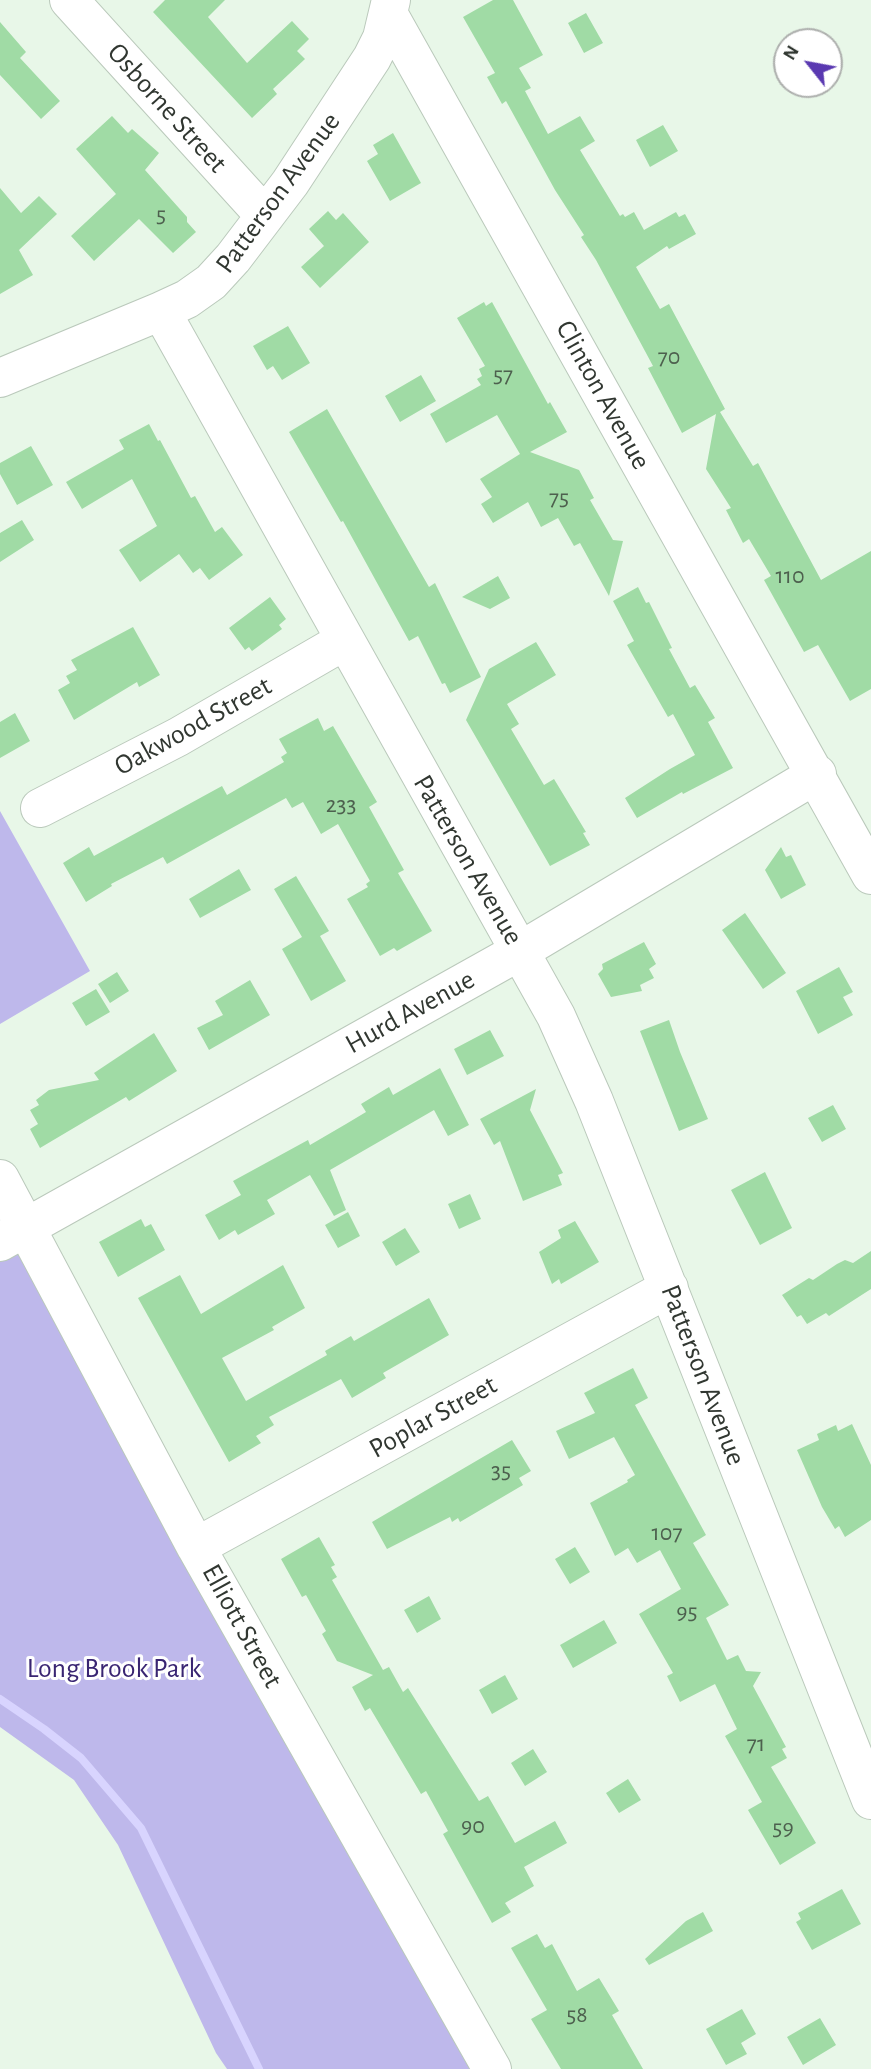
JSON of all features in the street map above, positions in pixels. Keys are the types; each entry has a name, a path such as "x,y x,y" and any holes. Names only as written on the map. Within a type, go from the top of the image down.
{"street":[{"name":"Osborne Street","path":"69,0 265,216"},
{"name":"Patterson Avenue","path":"390,7 382,38 356,84 290,183 233,258 211,282 187,299 161,312 556,1016 594,1101 871,1800"},
{"name":"Clinton Avenue","path":"390,7 871,875"},
{"path":"0,379 161,312"},
{"name":"Oakwood Street","path":"40,808 178,737 344,641"},
{"name":"Hurd Avenue","path":"12,1235 520,951 817,774"},
{"name":"Elliott Street","path":"0,1179 12,1235 197,1547 492,2069"},
{"name":"Poplar Street","path":"197,1547 669,1288"}],"green space":[{"path":"0,811 90,971 0,1024"},
{"name":"Long Brook Park","path":"0,1214 471,2069 227,2069 216,2053 118,1845 74,1780 0,1727"}],"building":[{"path":"165,0 225,0 208,17 247,63 292,21 309,39 297,51 305,59 273,89 277,94 252,118 153,12"},
{"path":"493,0 513,0 543,55 519,68 531,88 525,91 548,134 580,116 595,141 580,150 620,216 623,214 625,217 634,212 644,230 676,212 679,217 685,214 696,234 669,249 667,246 636,267 660,309 669,304 725,409 720,412 753,466 758,463 821,580 871,551 871,689 850,701 818,645 804,652 764,580 771,576 749,539 743,543 726,510 731,508 706,469 716,414 682,433 648,368 653,366 581,237 584,235 555,190 506,101 502,104 487,77 495,73 463,17"},
{"path":"586,13 603,43 584,53 568,23"},
{"path":"0,22 26,52 20,58 60,101 41,119 0,75"},
{"path":"112,116 128,133 132,129 159,153 145,170 187,217 187,222 196,232 173,253 139,219 94,261 71,236 116,194 76,149"},
{"path":"663,125 678,151 650,167 636,140"},
{"path":"393,133 421,183 390,201 367,161 378,154 373,145"},
{"path":"0,188 21,213 39,196 57,214 19,250 33,275 0,294"},
{"path":"328,211 336,220 343,213 369,242 320,288 301,267 324,246 309,229"},
{"path":"484,302 486,306 492,302 548,404 550,402 567,432 530,452 579,470 594,498 590,500 613,540 623,541 609,596 580,543 574,546 558,518 541,527 528,502 493,523 481,504 492,497 480,479 520,454 497,415 446,443 430,414 481,385 477,379 482,376 479,369 485,366 457,318"},
{"path":"288,326 310,363 282,380 273,366 267,370 253,346"},
{"path":"421,375 436,401 400,422 385,396"},
{"path":"327,409 429,587 435,583 481,677 450,693 445,683 442,684 418,636 409,641 343,521 341,522 289,432"},
{"path":"149,424 191,498 195,496 215,532 222,527 243,555 209,580 200,568 193,573 179,554 140,582 119,550 157,526 132,479 82,509 66,482 124,449 119,440"},
{"path":"31,446 53,485 17,505 0,474 0,463"},
{"path":"22,520 34,540 0,562 0,533"},
{"path":"498,576 510,598 490,609 462,597"},
{"path":"638,587 646,603 649,602 672,648 669,649 690,688 695,685 715,718 708,722 733,768 683,794 682,792 637,818 625,798 695,755 673,714 668,717 627,645 634,641 613,601"},
{"path":"270,597 286,619 279,625 282,629 252,651 249,647 245,650 229,628"},
{"path":"133,627 160,675 139,687 137,682 74,720 58,690 70,683 66,676 77,670 71,660"},
{"path":"536,642 556,675 507,704 519,724 511,729 544,785 554,779 586,832 583,833 590,845 550,866 466,720 489,669"},
{"path":"15,713 30,741 0,758 0,722"},
{"path":"318,718 324,731 333,726 377,802 369,807 404,870 398,873 432,931 397,951 394,948 380,956 347,899 368,887 366,884 370,881 338,824 321,834 303,802 292,808 286,798 167,864 163,857 111,884 112,886 86,902 63,863 89,847 94,856 222,786 227,795 284,762 281,757 287,753 279,739"},
{"path":"781,847 786,857 791,855 806,885 781,899 765,870"},
{"path":"239,869 251,890 200,918 189,899"},
{"path":"296,876 329,931 320,936 346,981 311,1001 282,949 302,937 274,889"},
{"path":"745,913 786,973 763,989 722,930"},
{"path":"644,942 656,964 649,969 654,978 640,985 642,991 611,997 598,974 603,969 602,964"},
{"path":"839,967 853,992 843,997 853,1015 818,1034 796,991"},
{"path":"117,972 129,991 110,1003 98,984"},
{"path":"250,980 270,1015 209,1050 197,1028 223,1015 215,1001"},
{"path":"96,989 110,1012 86,1026 72,1003"},
{"path":"669,1020 708,1119 679,1131 640,1031"},
{"path":"490,1030 504,1056 467,1075 454,1049"},
{"path":"154,1033 177,1071 129,1101 126,1097 40,1148 30,1129 38,1124 30,1110 39,1105 36,1100 49,1090 99,1080 94,1073"},
{"path":"440,1068 469,1125 448,1136 434,1110 330,1170 346,1210 334,1216 310,1175 267,1200 275,1214 238,1235 235,1230 219,1240 205,1215 241,1195 233,1181 308,1140 310,1145 366,1112 361,1104 389,1087 393,1095"},
{"path":"536,1089 530,1110 563,1173 558,1175 562,1185 523,1201 500,1141 494,1145 480,1119"},
{"path":"833,1105 846,1129 822,1142 808,1118"},
{"path":"765,1172 792,1228 760,1245 731,1190"},
{"path":"470,1194 481,1219 459,1229 448,1204"},
{"path":"348,1212 360,1236 338,1248 325,1225"},
{"path":"141,1219 145,1227 151,1224 165,1250 118,1277 99,1242"},
{"path":"575,1221 599,1262 561,1284 559,1279 552,1284 539,1252 561,1238 558,1230"},
{"path":"405,1228 420,1252 396,1266 382,1242"},
{"path":"871,1251 871,1289 829,1316 826,1313 807,1324 801,1315 797,1317 782,1295 845,1260 853,1263"},
{"path":"283,1265 305,1308 272,1327 274,1330 222,1358 246,1401 327,1355 325,1351 351,1336 354,1341 429,1298 449,1335 383,1373 386,1378 352,1398 341,1379 269,1417 274,1425 256,1436 261,1443 229,1462 138,1298 180,1275 201,1314"},
{"path":"633,1368 648,1398 635,1405 706,1535 693,1543 729,1605 706,1618 727,1660 738,1655 746,1671 761,1672 753,1686 786,1747 782,1749 787,1758 771,1767 816,1843 780,1865 748,1810 762,1802 725,1736 737,1729 715,1684 680,1702 667,1676 673,1673 639,1614 681,1589 660,1550 637,1563 628,1548 615,1556 590,1503 628,1482 627,1480 635,1475 614,1437 569,1459 556,1431 595,1413 584,1393"},
{"path":"852,1424 871,1465 871,1520 845,1537 839,1526 835,1529 822,1507 797,1450 819,1440 817,1434 836,1425 838,1431"},
{"path":"512,1440 531,1471 519,1478 523,1485 460,1522 458,1518 452,1522 450,1517 387,1549 372,1522"},
{"path":"319,1537 335,1565 331,1567 337,1577 332,1580 383,1670 389,1667 403,1692 408,1688 479,1801 488,1796 515,1843 555,1821 567,1843 524,1867 534,1886 505,1903 511,1912 492,1923 443,1834 448,1831 426,1791 421,1794 370,1708 365,1711 352,1687 373,1675 337,1661 322,1634 326,1631 306,1595 302,1597 281,1559"},
{"path":"575,1547 590,1572 570,1584 555,1559"},
{"path":"429,1596 441,1619 417,1633 404,1610"},
{"path":"604,1620 617,1643 573,1668 560,1645"},
{"path":"505,1675 518,1699 492,1714 479,1690"},
{"path":"533,1749 547,1772 525,1786 511,1763"},
{"path":"628,1779 641,1800 619,1813 606,1793"},
{"path":"842,1889 861,1924 812,1950 796,1922 801,1919 798,1913"},
{"path":"703,1912 713,1931 649,1965 645,1959 686,1921"},
{"path":"537,1934 545,1948 552,1944 577,1991 599,1978 619,2011 612,2015 643,2069 561,2069 531,2019 547,2010 511,1948"},
{"path":"742,2009 756,2034 741,2043 747,2054 726,2065 706,2029"},
{"path":"820,2018 836,2045 803,2065 787,2037"}],"waterway":[{"path":"0,1699 81,1758 141,1828 259,2069"}]}
